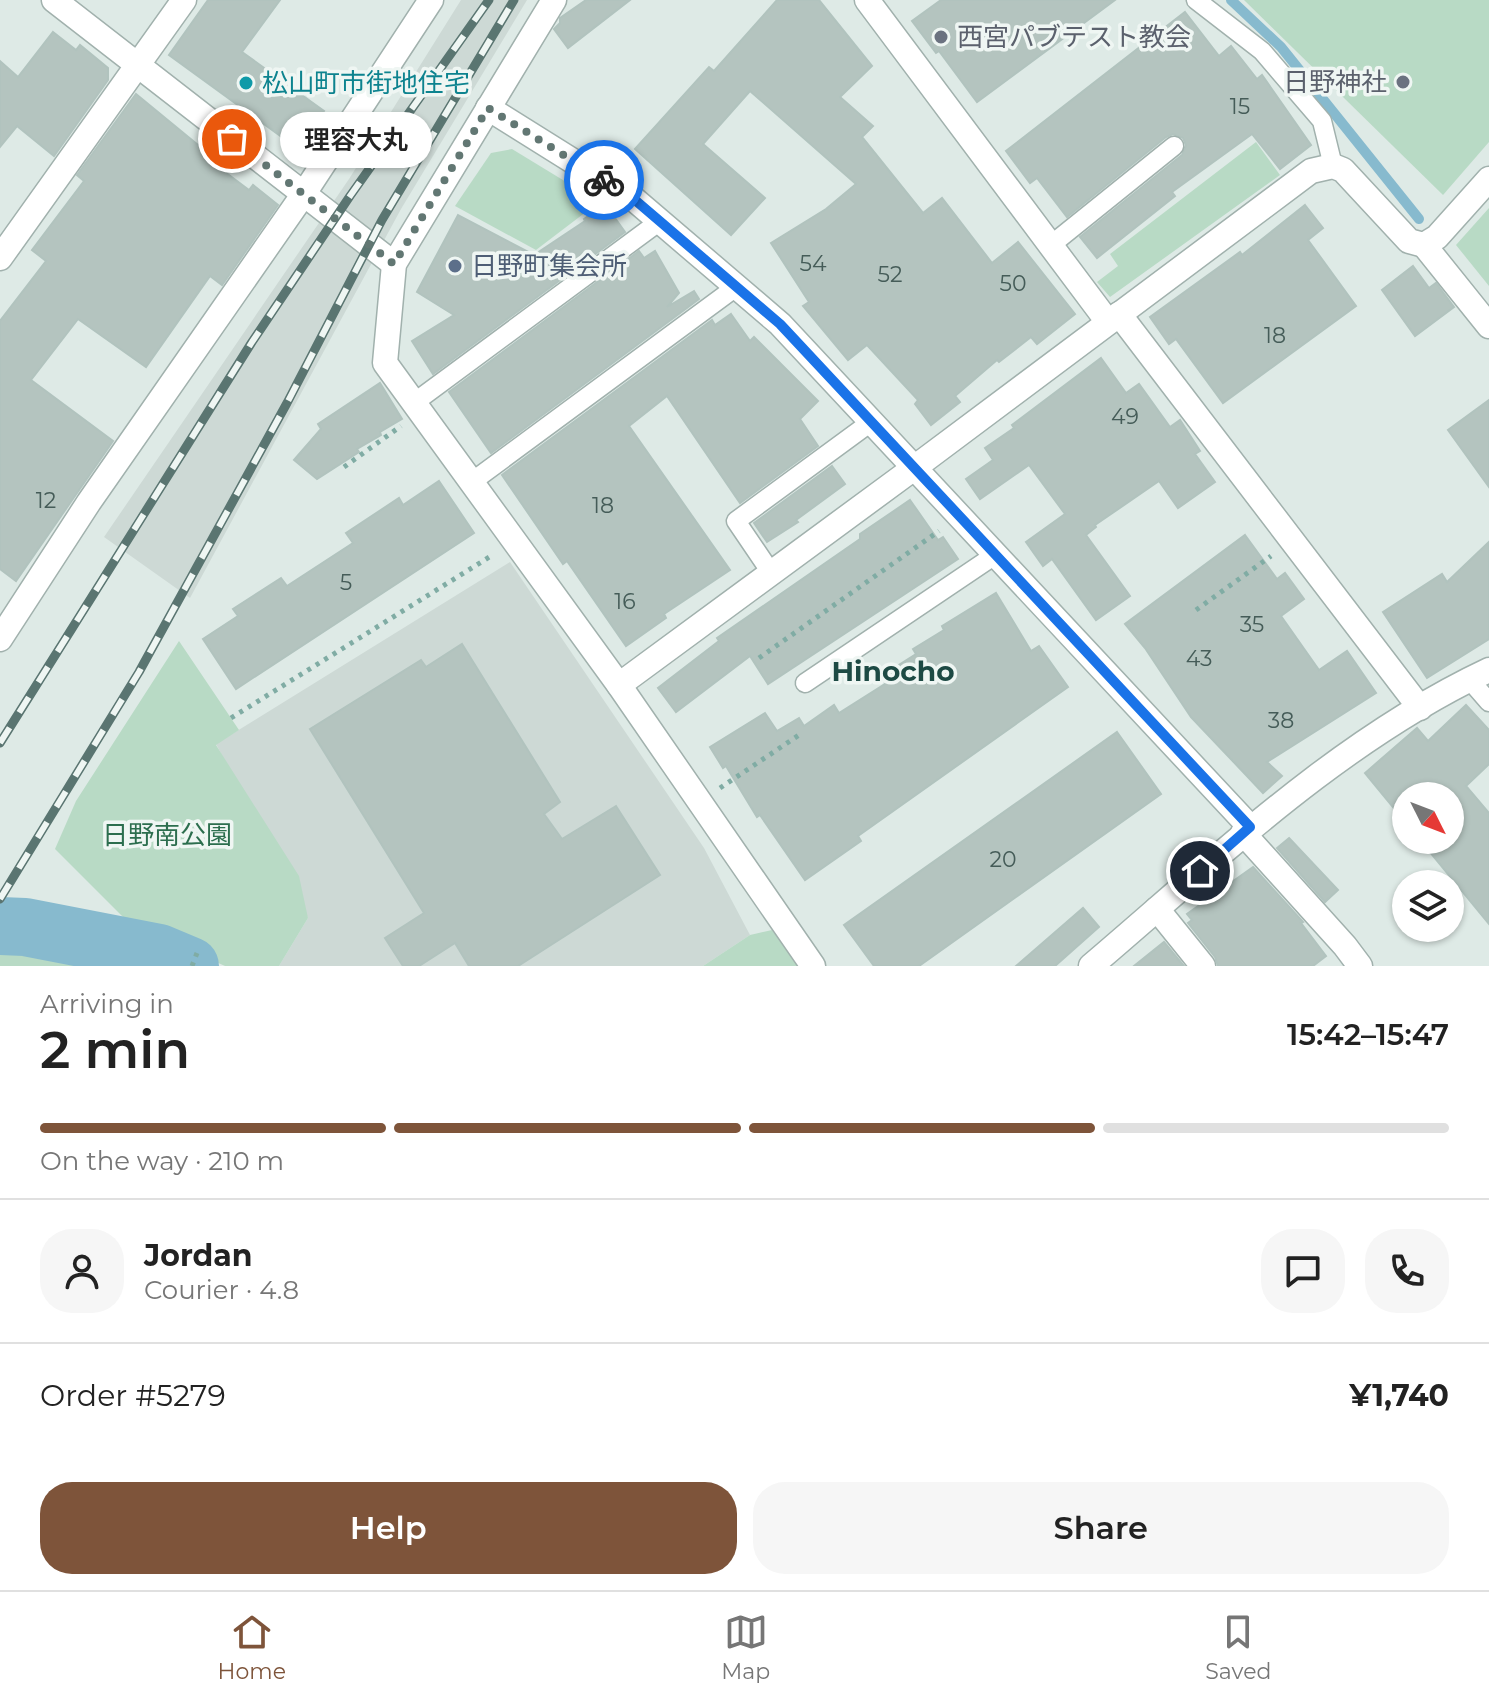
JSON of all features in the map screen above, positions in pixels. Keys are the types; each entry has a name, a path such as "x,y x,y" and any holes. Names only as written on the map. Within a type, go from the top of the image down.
{"street":[{"path":"54,0 394,264"},
{"path":"0,258 184,0"},
{"path":"0,639 89,502 303,195 431,0"},
{"path":"554,0 394,264 385,363 619,685 813,966"},
{"path":"867,0 1051,245 1114,318 1420,708"},
{"path":"488,108 635,200 780,324 1247,830 1360,966"},
{"path":"619,685 1311,171 1333,166 1351,176 1409,241 1424,245 1489,326"},
{"path":"1424,245 1437,237 1489,179"},
{"path":"1091,966 1247,830 1358,745 1479,675"},
{"path":"1157,909 1203,966"}],"lane":[{"path":"1196,0 1262,51 1322,121 1333,166"},
{"path":"1051,245 1174,146"},
{"path":"418,407 660,221"},
{"path":"473,481 736,287"},
{"path":"772,574 736,521 871,422"},
{"path":"805,683 995,555"},
{"path":"1479,675 1489,702"}],"path":[{"path":"344,467 418,407"},
{"path":"759,658 959,517"},
{"path":"231,718 516,541"},
{"path":"1196,610 1291,541"},
{"path":"699,802 802,733"},
{"path":"192,966 197,953"}],"shaded area":[{"path":"461,0 527,0 401,209 190,598 104,537 349,179"},
{"path":"510,562 704,848 750,935 703,966 279,966 308,918 216,744"}],"green space":[{"name":"日野神社","path":"1244,0 1489,0 1489,142 1443,195"},
{"path":"1256,142 1280,175 1110,297 1097,282 1118,266 1110,254"},
{"path":"512,149 599,202 536,250 455,206 491,153"},
{"path":"1489,208 1489,286 1456,245"},
{"name":"日野南公園","path":"179,641 239,730 216,745 299,876 308,918 279,966 225,966 129,923 55,849 76,801"},
{"path":"772,930 798,966 703,966 750,935"},
{"path":"0,935 120,966 0,966"}],"building":[{"name":"松山町市街地住宅","path":"208,0 280,0 242,52 324,111 297,148 169,55"},
{"path":"586,0 630,0 568,48 554,29 560,18"},
{"path":"777,0 819,0 872,66 840,97 873,126 862,137 923,213 942,198 992,263 1018,242 1075,314 1037,344 1031,337 999,362 997,360 955,396 960,402 931,425 915,404 918,400 867,345 848,360 803,306 809,302 771,243 826,209 856,184 750,91 703,144 765,198 731,235 635,149 709,67 714,71"},
{"path":"941,0 1115,0 977,102 912,21"},
{"path":"1185,12 1219,56 1231,46 1257,79 1262,75 1311,145 1280,169 1252,134 1172,192 1175,196 1097,258 1080,237 1182,155 1186,145 1183,138 1173,134 1166,137 1067,217 1037,178 1030,183 1006,151"},
{"path":"53,32 76,50 80,45 108,68 108,80 54,156 17,126 0,147 0,61 18,77"},
{"path":"136,94 204,150 201,154 249,190 253,185 278,205 222,285 210,276 146,367 78,319 31,380 113,441 16,581 0,569 0,321 46,261 32,250 84,181 77,175"},
{"path":"605,204 625,232 433,374 412,341 454,315 417,292 458,215 534,255"},
{"path":"1305,205 1323,228 1308,240 1356,306 1223,403 1176,339 1169,344 1150,317 1240,252 1242,255"},
{"path":"639,251 644,258 655,251 679,293 667,307 694,291 699,299 491,453 449,392"},
{"path":"1413,266 1429,288 1436,283 1454,307 1415,336 1382,290"},
{"path":"731,314 750,341 754,337 818,401 800,419 818,446 740,503 667,396 629,426 730,570 664,614 666,618 626,646 567,561 563,564 502,475 712,320 715,325"},
{"path":"1101,358 1126,393 1139,384 1170,427 1180,420 1200,451 1195,454 1215,482 1178,508 1159,481 1095,525 1086,535 1130,596 1096,620 1052,559 1043,566 1026,542 1065,514 1029,465 980,499 966,479 993,460 985,448"},
{"path":"380,383 402,419 317,479 294,460 321,429 318,424"},
{"path":"1489,400 1489,487 1448,430"},
{"path":"832,466 845,484 796,520 798,522 767,542 754,523"},
{"path":"439,481 474,533 236,689 203,639 238,616 233,609 281,578 287,586 353,543 346,533 399,498 403,505"},
{"path":"910,500 938,540 943,537 958,559 768,684 750,656 676,712 658,688 719,641 717,638 860,539 860,534"},
{"path":"1245,535 1277,579 1285,573 1304,599 1281,616 1319,670 1347,651 1376,693 1267,762 1282,776 1263,793 1191,717 1145,648 1125,624"},
{"path":"1489,542 1489,639 1427,678 1383,612 1442,574 1447,582"},
{"path":"996,593 1031,651 1039,646 1068,687 858,836 861,841 805,880 760,815 757,817 726,766 723,768 710,747 765,713 777,731 799,718 804,726 834,705 839,713 888,682 883,675 916,654 913,649 944,630 942,626"},
{"path":"462,644 560,802 544,814 562,839 616,806 660,875 518,966 469,966 455,943 419,966 403,966 385,938 424,913 310,729 421,660 426,667"},
{"path":"1466,705 1489,730 1489,764 1466,786 1489,813 1489,924 1464,894 1464,870 1445,870 1432,854 1464,854 1464,782 1392,782 1392,806 1365,773 1417,728 1428,741"},
{"path":"1117,732 1161,794 919,966 874,966 844,925"},
{"path":"1289,838 1338,890 1325,902 1277,848"},
{"path":"1253,867 1303,922 1326,956 1313,966 1218,966 1215,957 1188,923 1192,920 1187,914"},
{"path":"1083,908 1099,927 1055,966 1016,966"},
{"path":"1164,942 1184,966 1134,966"}],"waterway":[{"path":"1231,0 1281,47 1419,219"},
{"path":"0,926 25,927 159,953 190,966"}],"railway":[{"path":"0,743 252,342 350,196 489,0"},
{"path":"0,899 139,672 287,403 382,220 514,0"}],"way so far":[{"path":"232,139 394,264 488,108 604,180"}],"place":[{"name":"西宮パブテスト教会","path":"941,37"},
{"name":"日野神社","path":"1403,82"},
{"name":"松山町市街地住宅","path":"246,83"},
{"name":"理容大丸","path":"232,139"},
{"name":"日野町集会所","path":"455,266"}],"district":[{"name":"Hinocho","path":"893,671"}],"route":[{"path":"604,180 635,200 780,324 1250,827 1200,871"}]}
